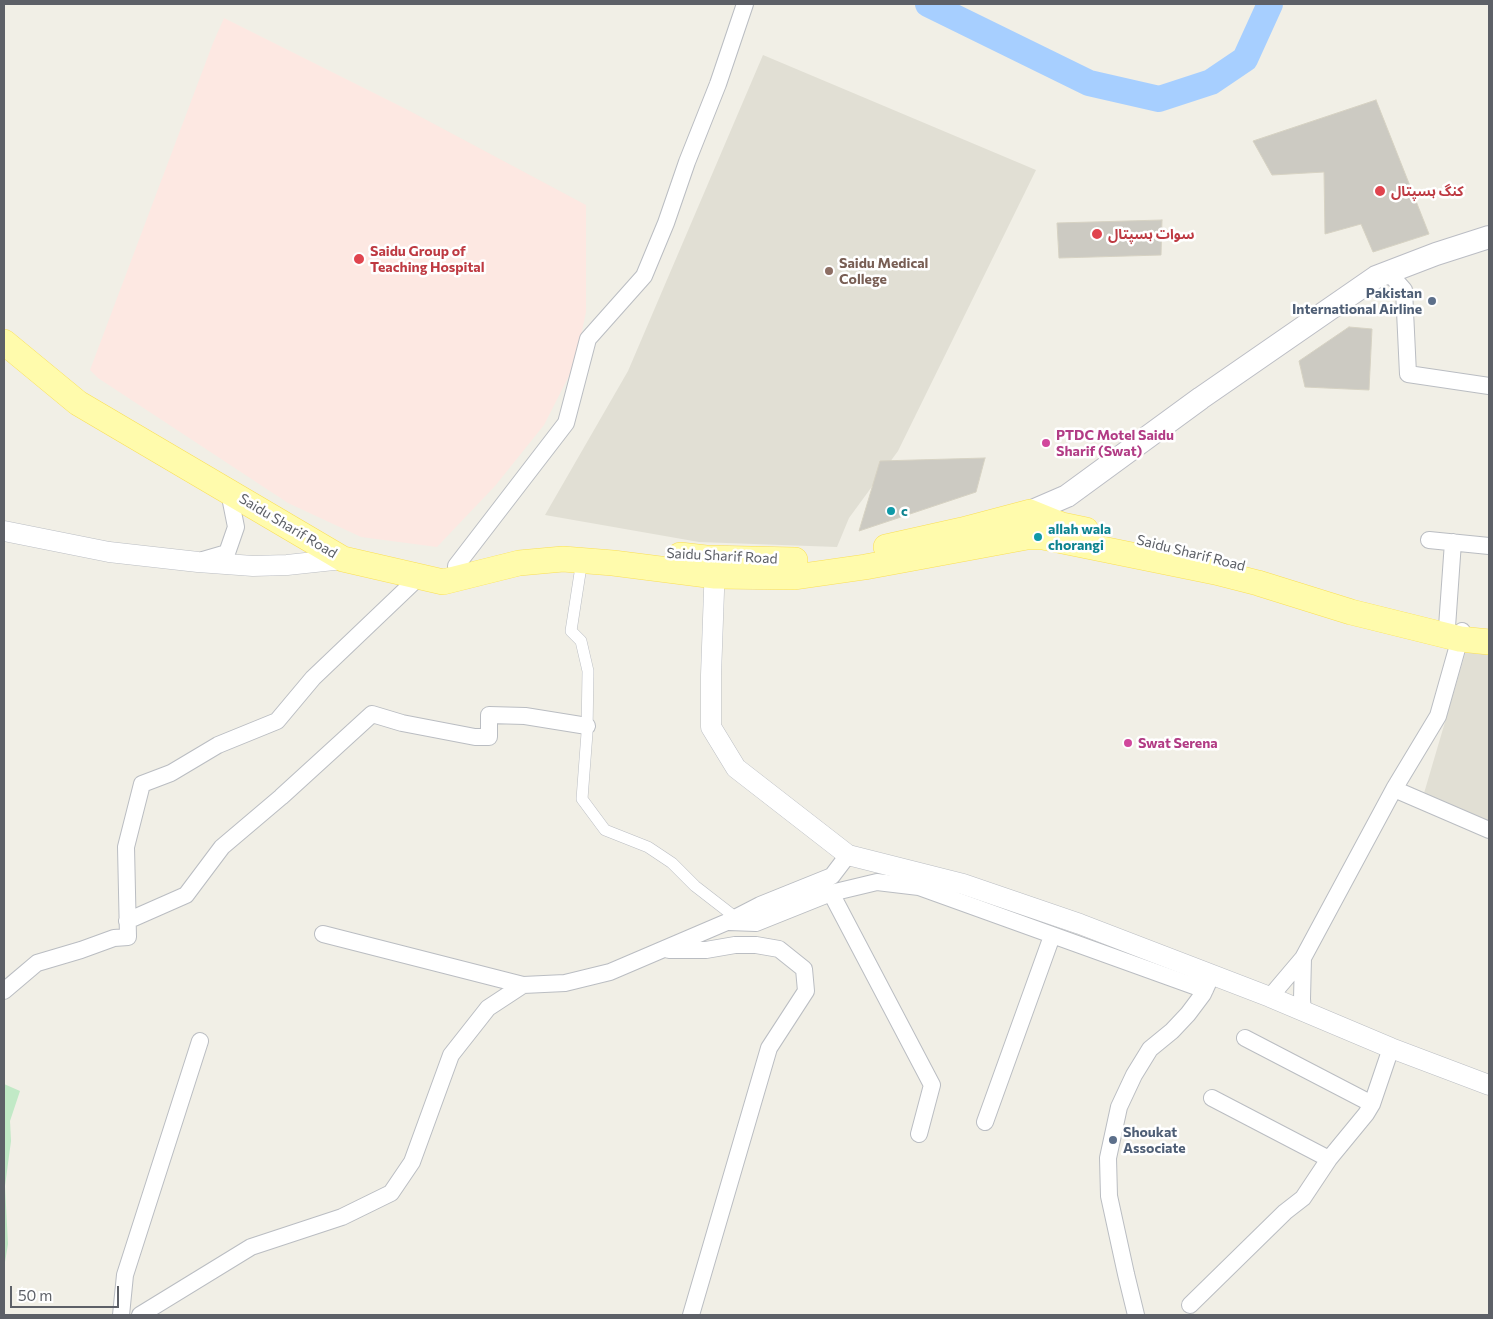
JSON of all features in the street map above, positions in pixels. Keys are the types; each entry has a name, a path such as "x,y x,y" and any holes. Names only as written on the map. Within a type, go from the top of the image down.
{"main road":[{"path":"420,576 444,582 520,563 563,559 715,567 737,577 795,576 864,559 1030,512 1067,496 1208,392 1376,278 1436,254 1489,237"},
{"name":"Saidu Sharif Road","path":"4,342 78,403 343,559 420,576 510,551 539,546 581,544 715,567"},
{"name":"Saidu Sharif Road","path":"1030,512 1062,525 1148,542 1247,567 1352,607"},
{"path":"864,559 1027,537 1062,525"},
{"path":"1027,537 1061,541 1215,572 1456,632 1489,642"},
{"path":"1456,632 1489,634"}],"street":[{"path":"456,566 566,423 588,339 644,276 718,84 745,4"},
{"path":"1389,273 1404,290 1408,374 1489,386"},
{"path":"198,562 227,553 236,526 229,492"},
{"path":"4,531 109,552 198,562 253,566 287,565 343,559"},
{"path":"1429,540 1489,546"},
{"path":"1270,997 1303,958 1394,788 1438,716 1456,632 1453,542"},
{"path":"582,560 571,631 580,641 588,671 587,726 582,799 605,830 648,847 672,863 731,920 756,923 844,888 877,882 919,887 1052,936 1208,982 1270,997 1391,1048 1489,1085"},
{"path":"715,567 711,726 736,768 848,855 963,884 1080,924 1208,982"},
{"path":"4,991 37,963 114,938 128,937 126,847 142,784 171,773 218,746 277,721 313,678 420,576"},
{"path":"127,921 186,895 222,847 281,797 372,714 402,723 475,737 489,737 489,715 525,716 587,726"},
{"path":"1394,788 1489,830"},
{"path":"323,934 523,985 565,983 610,972 832,876 848,855"},
{"path":"831,893 932,1085 919,1134"},
{"path":"985,1122 1052,936"},
{"path":"662,950 706,950 735,945 756,945 780,950 804,969 806,990 769,1048 692,1315"},
{"path":"1303,958 1302,999 1304,1012"},
{"path":"1136,1315 1109,1196 1108,1158 1119,1107 1134,1075 1150,1049 1188,1014 1208,982"},
{"path":"140,1315 251,1247 342,1217 391,1192 412,1162 451,1055 488,1008 523,985"},
{"path":"1245,1038 1372,1104"},
{"path":"120,1315 125,1275 200,1041"},
{"path":"1190,1305 1285,1212 1303,1198 1329,1160 1358,1125 1372,1104 1391,1048"},
{"path":"1212,1098 1329,1160"}],"shaded area":[{"name":"Saidu Group of Teaching Hospital","path":"224,18 406,109 586,205 586,312 575,364 544,425 495,486 437,547 361,537 288,503 98,378 90,370"},
{"name":"Saidu Medical College","path":"763,55 1036,170 898,451 849,518 837,547 699,542 545,515 628,371"},
{"path":"1468,644 1489,645 1489,828 1422,800"}],"green space":[{"path":"4,1084 20,1091 10,1121 11,1141 5,1186 8,1244 4,1268"}],"building":[{"name":"کنگ ہسپتال","path":"1376,100 1429,234 1373,252 1361,224 1325,234 1324,172 1272,175 1253,141"},
{"path":"1162,220 1161,255 1059,258 1057,223"},
{"path":"1349,327 1372,329 1369,390 1305,387 1299,361"},
{"name":"c","path":"985,458 976,492 859,531 880,461"}],"waterway":[{"path":"928,4 1089,83 1159,99 1211,82 1245,59 1270,4"}],"place":[{"name":"کنگ ہسپتال","path":"1380,191"},
{"name":"سوات ہسپتال","path":"1097,234"},
{"name":"Saidu Group of Teaching Hospital","path":"359,259"},
{"name":"Saidu Medical College","path":"829,271"},
{"name":"Pakistan International Airline","path":"1432,301"},
{"name":"PTDC Motel Saidu Sharif (Swat)","path":"1046,443"},
{"name":"c","path":"891,511"},
{"name":"allah wala chorangi","path":"1038,537"},
{"name":"Swat Serena","path":"1128,743"},
{"name":"Shoukat Associate","path":"1113,1140"}]}
